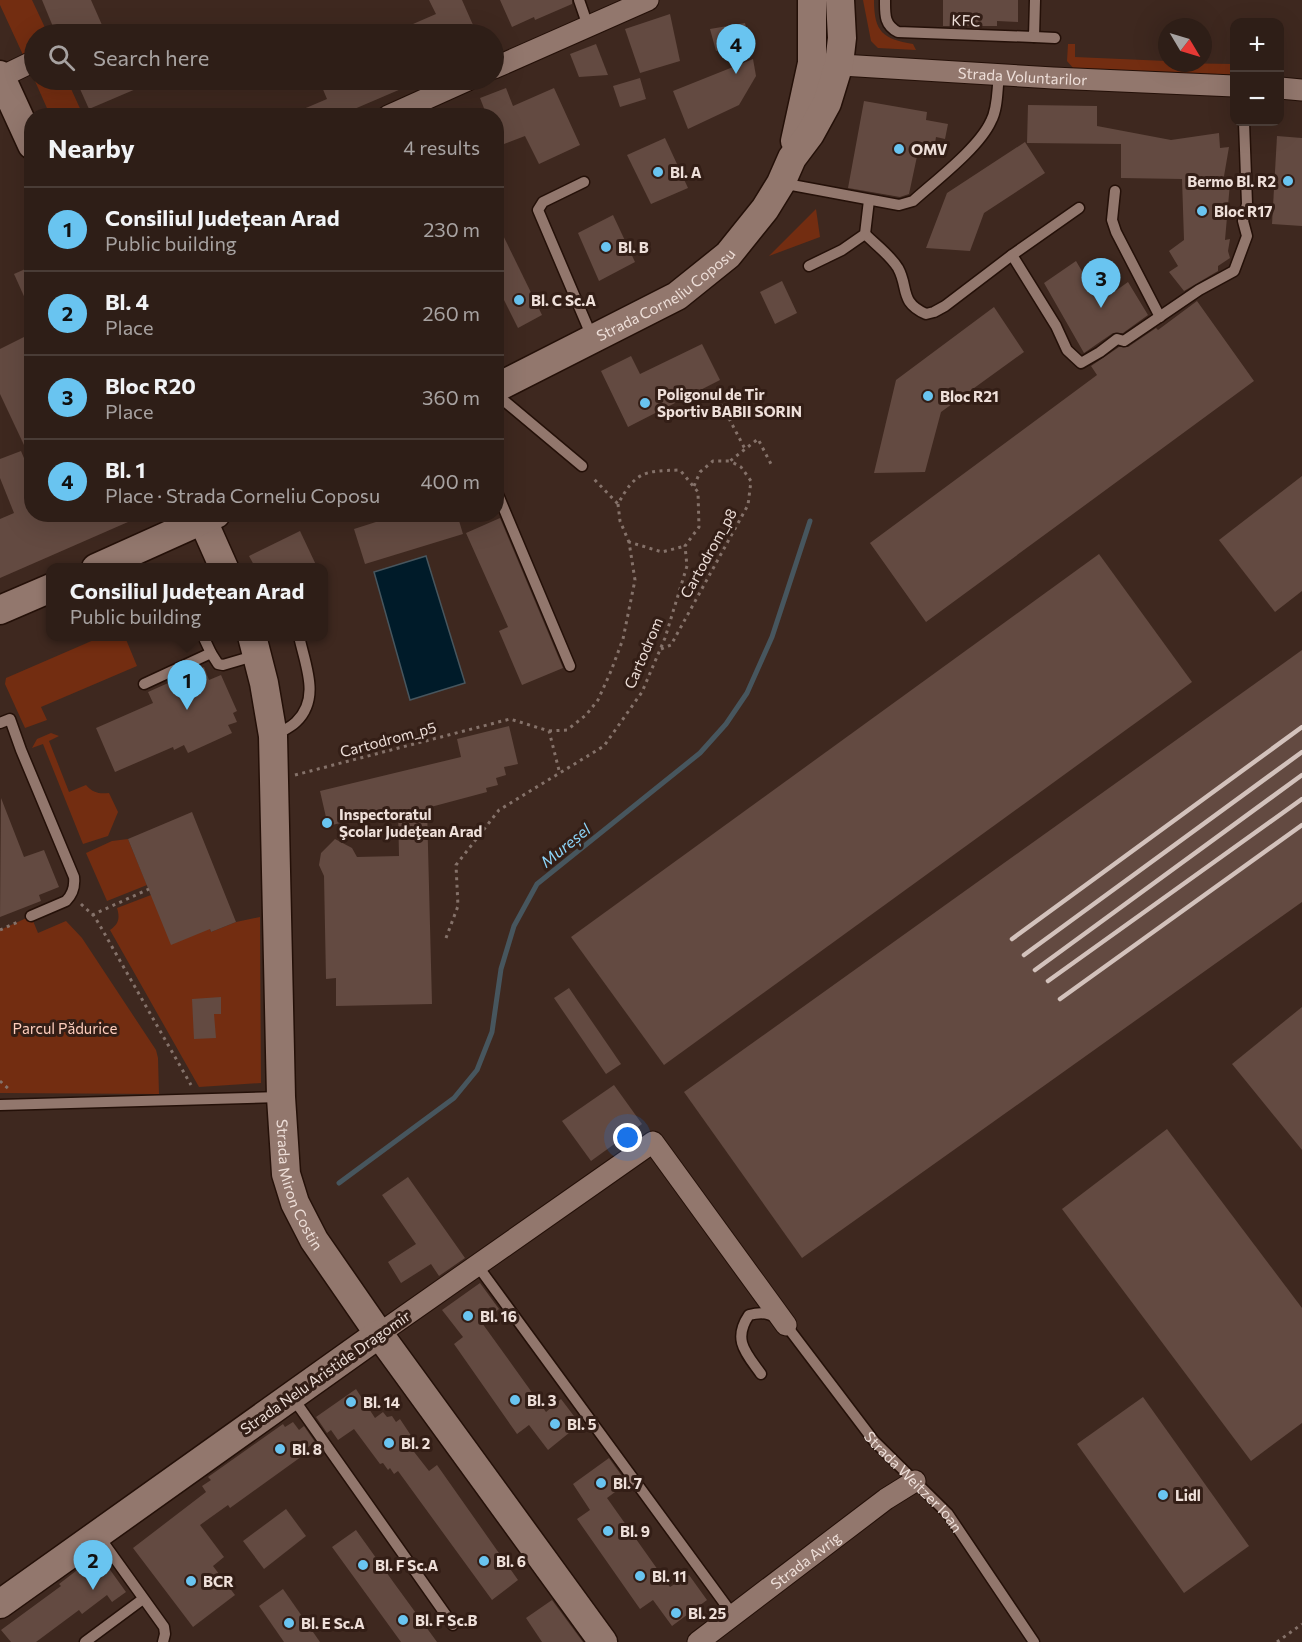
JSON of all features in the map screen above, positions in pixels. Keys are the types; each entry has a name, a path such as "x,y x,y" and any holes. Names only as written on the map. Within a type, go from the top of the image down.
{"main road":[{"path":"812,0 825,64"},
{"path":"825,64 842,38 840,0"},
{"name":"Strada Corneliu Coposu","path":"504,384 677,296 728,255 748,232 819,119 827,103 825,64"},
{"path":"0,76 24,128"},
{"path":"105,563 193,522"},
{"path":"208,522 223,563"},
{"path":"0,610 46,590"},
{"name":"Strada Miron Costin","path":"255,646 273,736 281,1097 286,1174 299,1213 314,1240 379,1334 603,1642"},
{"name":"Strada Nelu Aristide Dragomir","path":"0,1605 379,1334"}],"street":[{"path":"504,64 648,0"},
{"name":"Strada Voluntarilor","path":"825,64 1230,86"},
{"path":"0,76 24,65"},
{"path":"1284,88 1302,90"},
{"path":"406,108 446,90"},
{"name":"Strada Nelu Aristide Dragomir","path":"379,1334 652,1142"},
{"name":"Strada Weitzer Ioan","path":"652,1142 786,1325"},
{"name":"Strada Avrig","path":"698,1642 886,1499 915,1481"}],"lane":[{"path":"579,0 588,26"},
{"name":"KFC","path":"885,0 885,19 888,25 898,32 1055,38"},
{"path":"1034,37 1035,0"},
{"path":"787,171 869,200 899,205 913,201 967,152 991,122 995,110 999,75"},
{"path":"1012,255 1056,326 1067,350 1081,363 1117,339 1124,341 1199,290 1234,271 1247,236 1243,221 1247,204 1244,126"},
{"path":"584,183 543,202 538,210 593,340"},
{"path":"1115,191 1112,220 1116,232 1160,316"},
{"path":"809,266 842,250 865,234 869,200"},
{"path":"865,234 897,267 906,297 911,304 926,314 945,306 1079,208"},
{"path":"504,401 582,466"},
{"path":"504,509 570,666"},
{"path":"205,641 218,664 223,664 255,646"},
{"path":"273,736 296,723 307,708 311,686 300,641"},
{"path":"144,684 211,654"},
{"path":"0,723 10,719 74,877 75,885 70,897 31,916"},
{"path":"0,1105 281,1097"},
{"path":"477,1264 733,1615"},
{"name":"Strada Weitzer Ioan","path":"761,1374 741,1344 740,1333 749,1315 760,1313 776,1316 786,1325 874,1441 948,1514 1034,1642"},
{"path":"291,1395 453,1625"},
{"path":"98,1534 164,1627 163,1642"},
{"path":"85,1642 143,1599"}],"path":[{"path":"722,405 745,449"},
{"path":"560,774 549,731 567,730 585,716 598,700 623,639 635,580 629,542 620,521 618,504 629,484 648,471 681,471 694,486 700,472 713,461 730,461 758,438 772,466"},
{"name":"Cartodrom_p8","path":"660,650 671,645 748,505 751,480 741,467 730,461"},
{"path":"582,466 618,504"},
{"name":"Cartodrom","path":"446,938 458,906 456,865 499,810 604,746 642,692 660,650 687,566 685,546 699,526 698,492 694,486"},
{"path":"629,542 662,552 685,546"},
{"name":"Cartodrom_p5","path":"273,781 510,719 549,731"},
{"path":"92,915 148,889"},
{"path":"70,897 86,907 92,915 199,1100"},
{"path":"0,930 31,916"},
{"path":"1277,1642 1302,1624"}],"green space":[{"path":"0,0 32,0 43,24 24,24 24,57 0,5"},
{"path":"863,0 874,0 876,20 882,32 894,40 913,44 916,50 878,48 871,41"},
{"path":"1068,44 1075,44 1075,57 1158,61 1158,72 1212,72 1212,64 1230,64 1230,77 1074,69 1067,61"},
{"path":"39,90 72,90 80,108 47,108"},
{"path":"816,209 820,237 769,256"},
{"path":"91,641 127,641 137,666 41,707 47,720 25,728 5,684 6,678"},
{"path":"51,733 59,736 49,741 69,792 86,785 96,792 109,793 118,812 108,836 83,844 43,744 32,748 37,739"},
{"path":"128,839 147,885 107,901 86,853 112,841"},
{"path":"151,895 206,920 211,932 236,922 260,917 261,1083 199,1087 110,930 118,920 117,908"},
{"name":"Parcul Pădurice","path":"31,916 38,933 66,921 82,938 156,1050 159,1094 0,1093 0,930"}],"water":[{"path":"426,556 465,683 410,700 374,572"}],"building":[{"path":"42,0 91,0 102,24 52,24"},
{"path":"429,0 462,0 473,24 413,24 436,14"},
{"path":"500,0 572,0 572,4 512,27"},
{"path":"943,0 1018,0 1018,22 997,21 997,26 943,26"},
{"path":"670,14 680,61 640,73 625,29"},
{"path":"745,23 749,41 716,51 710,29"},
{"path":"596,44 608,75 579,77 570,54"},
{"path":"753,59 756,76 739,105 688,129 673,91"},
{"path":"640,78 646,99 620,107 613,86"},
{"path":"506,88 513,106 554,88 580,145 539,164 525,136 504,144 504,108 484,108 480,98"},
{"path":"80,90 134,90 91,108 89,108"},
{"path":"323,90 399,90 357,108 306,108 327,99"},
{"name":"OMV","path":"864,101 927,112 926,120 948,124 945,139 936,137 934,150 919,147 909,194 900,197 848,188"},
{"name":"Bloc R17","path":"1028,105 1097,106 1097,126 1171,140 1219,133 1220,148 1229,147 1223,182 1230,183 1225,240 1230,239 1228,251 1230,258 1218,266 1218,271 1184,291 1169,272 1178,266 1169,251 1184,240 1182,179 1121,178 1121,144 1027,143"},
{"name":"Bermo Bl. R2","path":"1277,136 1302,138 1302,226 1272,224"},
{"name":"Bl. A","path":"665,138 688,188 651,204 627,155"},
{"path":"1025,142 1045,173 984,213 970,251 926,248 947,193"},
{"name":"Bl. B","path":"613,215 635,262 599,281 578,233"},
{"name":"Bl. C Sc.A","path":"504,237 542,315 518,328 504,300"},
{"path":"1076,261 1100,302 1128,282 1148,315 1123,333 1113,333 1084,353 1044,283"},
{"path":"24,270 24,296 14,274"},
{"path":"782,281 797,313 775,324 760,292"},
{"path":"1197,301 1254,381 926,622 870,543 1097,375 1091,366 1119,347 1128,347 1156,328 1158,330"},
{"name":"Bloc R21","path":"994,307 1024,352 941,412 925,472 874,473 896,380"},
{"path":"24,337 24,445 0,394 0,349"},
{"name":"Poligonul de Tir Sportiv BABII SORIN","path":"702,344 720,380 628,427 601,371 631,356 640,374"},
{"path":"21,451 24,458 24,522 128,522 0,578 0,519 14,513 0,478 0,459"},
{"path":"1302,476 1302,591 1275,612 1219,540"},
{"path":"376,522 459,522 463,534 365,564 354,529"},
{"path":"491,522 502,522 563,668 522,685 499,631 508,627 466,533"},
{"path":"300,531 315,563 253,563 249,556"},
{"path":"1099,554 1192,682 664,1065 571,937"},
{"path":"1302,650 1302,902 802,1258 684,1092"},
{"path":"204,667 209,680 221,675 237,711 233,713 237,722 228,725 232,733 188,753 184,745 174,750 173,747 115,772 96,728 153,703 148,692"},
{"path":"509,726 518,764 504,767 506,775 496,778 498,785 486,788 487,792 427,808 432,1004 336,1006 336,978 326,979 324,876 319,865 321,853 335,839 352,848 357,857 399,856 398,809 328,826 320,791 461,757 457,739"},
{"path":"1,798 24,857 44,850 59,887 39,895 41,901 0,917"},
{"path":"192,812 236,922 211,932 210,929 171,945 128,839"},
{"path":"569,988 621,1064 606,1074 554,998"},
{"path":"221,997 221,1014 214,1014 216,1038 194,1039 192,999"},
{"path":"1302,1007 1302,1150 1232,1064"},
{"path":"614,1085 642,1124 591,1161 562,1121"},
{"path":"1167,1129 1302,1308 1302,1423 1251,1461 1062,1209"},
{"path":"408,1177 465,1258 439,1276 431,1264 401,1283 388,1262 416,1244 382,1195"},
{"path":"480,1283 499,1309 482,1323 546,1412 561,1399 580,1424 548,1450 529,1425 517,1434 454,1344 463,1337 442,1310"},
{"path":"356,1389 375,1418 383,1412 387,1417 392,1416 396,1422 400,1419 412,1437 411,1448 429,1471 437,1465 518,1580 492,1600 398,1471 394,1474 383,1463 380,1464 354,1429 338,1440 331,1430 327,1433 316,1417"},
{"name":"Lidl","path":"1143,1397 1249,1546 1184,1593 1077,1444"},
{"path":"293,1422 299,1430 304,1426 315,1442 303,1451 305,1454 230,1508 228,1505 200,1525 224,1557 213,1566 235,1595 193,1627 133,1548 206,1492 202,1486 211,1480 208,1477 283,1424 285,1427"},
{"path":"609,1458 627,1483 607,1498 670,1587 689,1575 707,1600 672,1626 653,1600 640,1609 577,1519 590,1510 573,1484"},
{"path":"286,1509 306,1536 264,1569 243,1541"},
{"path":"356,1530 437,1642 401,1642 332,1547"},
{"path":"103,1560 126,1592 112,1602 107,1595 82,1614 79,1610 36,1642 11,1642 1,1630 61,1586 59,1584 89,1561 94,1567"},
{"name":"Bl. E Sc.A","path":"283,1589 320,1642 284,1642 259,1606"},
{"path":"552,1600 583,1642 542,1642 526,1618"}],"waterway":[{"name":"Mureșel","path":"339,1183 454,1098 477,1070 492,1032 501,969 514,926 537,884 700,753 726,724 747,693 772,637 810,521"}],"railway":[{"path":"1012,939 1302,727"},
{"path":"1024,955 1302,752"},
{"path":"1035,970 1302,775"},
{"path":"1048,981 1302,799"},
{"path":"1060,999 1302,825"}],"place":[{"name":"Bl. 1","path":"736,74"},
{"name":"OMV","path":"899,149"},
{"name":"Bl. A","path":"658,172"},
{"name":"Bermo Bl. R2","path":"1288,181"},
{"name":"Bloc R17","path":"1202,211"},
{"name":"Bl. B","path":"606,247"},
{"name":"Bl. C Sc.A","path":"519,300"},
{"name":"Bloc R20","path":"1101,308"},
{"name":"Bloc R21","path":"928,396"},
{"name":"Poligonul de Tir Sportiv BABII SORIN","path":"645,403"},
{"name":"Consiliul Județean Arad","path":"187,710"},
{"name":"Inspectoratul Şcolar Judeţean Arad","path":"327,823"},
{"name":"Bl. 16","path":"468,1316"},
{"name":"Bl. 3","path":"515,1400"},
{"name":"Bl. 14","path":"351,1402"},
{"name":"Bl. 5","path":"555,1424"},
{"name":"Bl. 2","path":"389,1443"},
{"name":"Bl. 8","path":"280,1449"},
{"name":"Bl. 7","path":"601,1483"},
{"name":"Lidl","path":"1163,1495"},
{"name":"Bl. 9","path":"608,1531"},
{"name":"Bl. 6","path":"484,1561"},
{"name":"Bl. F Sc.A","path":"363,1565"},
{"name":"Bl. 11","path":"640,1576"},
{"name":"BCR","path":"191,1581"},
{"name":"Bl. 4","path":"93,1590"},
{"name":"Bl. 25","path":"676,1613"},
{"name":"Bl. F Sc.B","path":"403,1620"},
{"name":"Bl. E Sc.A","path":"289,1623"}]}
